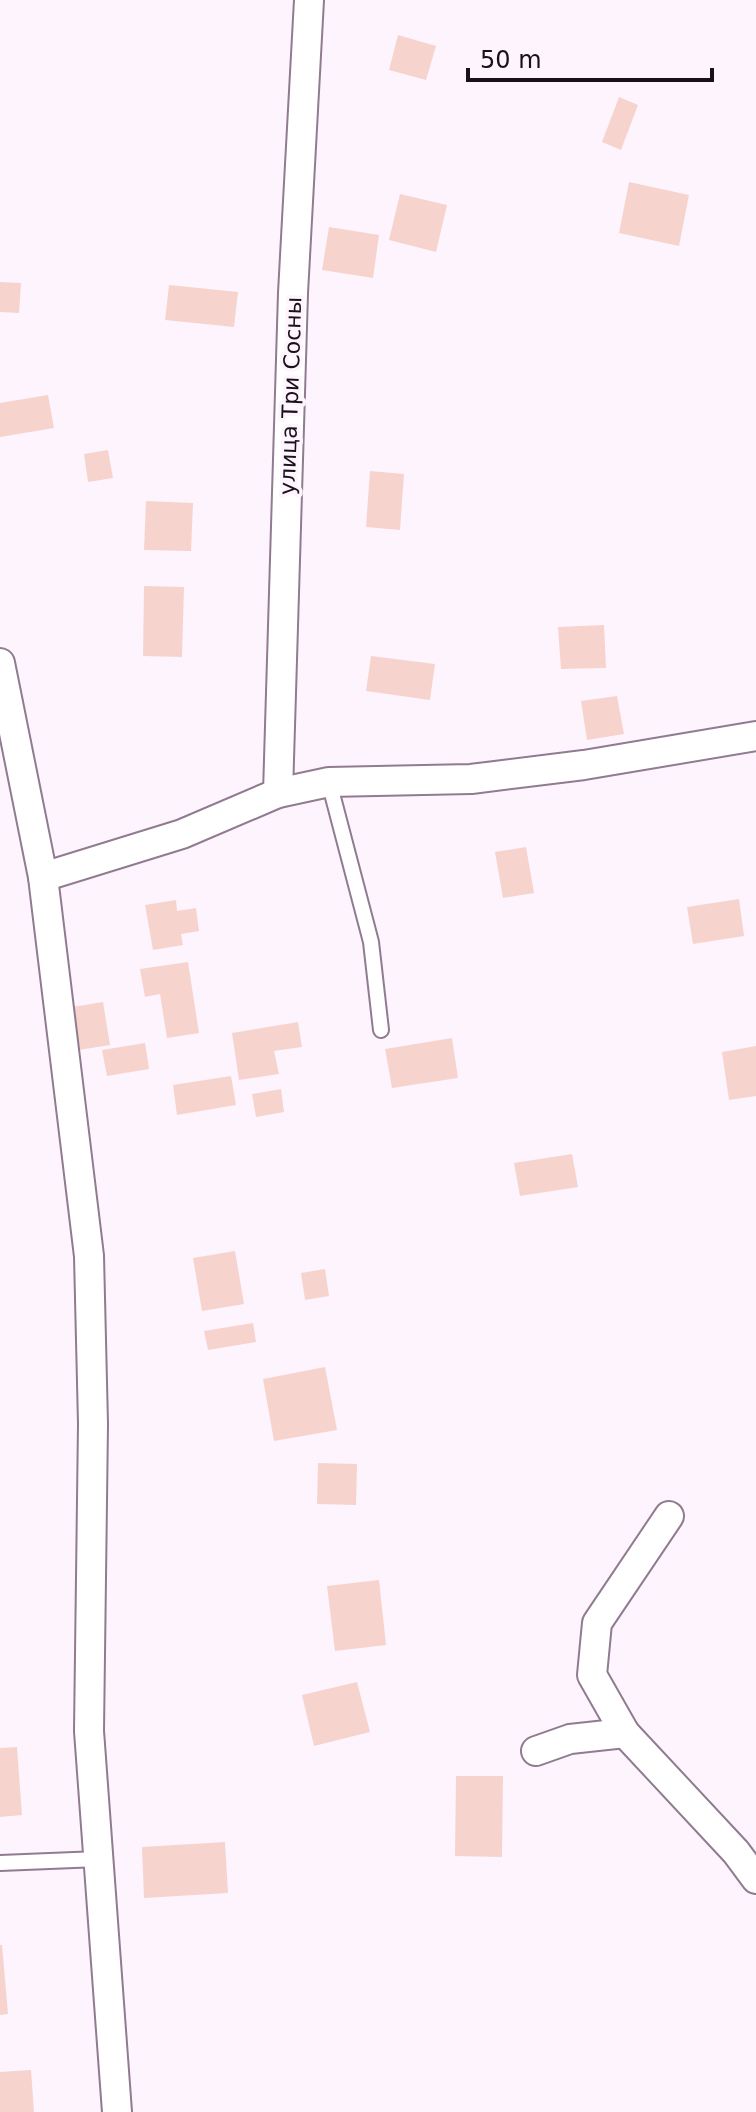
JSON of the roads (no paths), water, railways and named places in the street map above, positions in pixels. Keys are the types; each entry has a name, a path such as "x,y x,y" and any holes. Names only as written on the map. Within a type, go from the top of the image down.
{"street":[{"name":"улица Три Сосны","path":"278,793 293,293 309,0"},
{"path":"0,663 43,877 89,1256 93,1424 89,1731 117,2112"},
{"path":"43,877 182,834 278,793 329,782 471,779 584,765 756,736"},
{"path":"669,1516 597,1623 592,1675 625,1733 736,1852 756,1879"},
{"path":"536,1751 570,1739 625,1733"}],"lane":[{"path":"329,782 371,942 381,1030"},
{"path":"0,1863 99,1859"}]}
